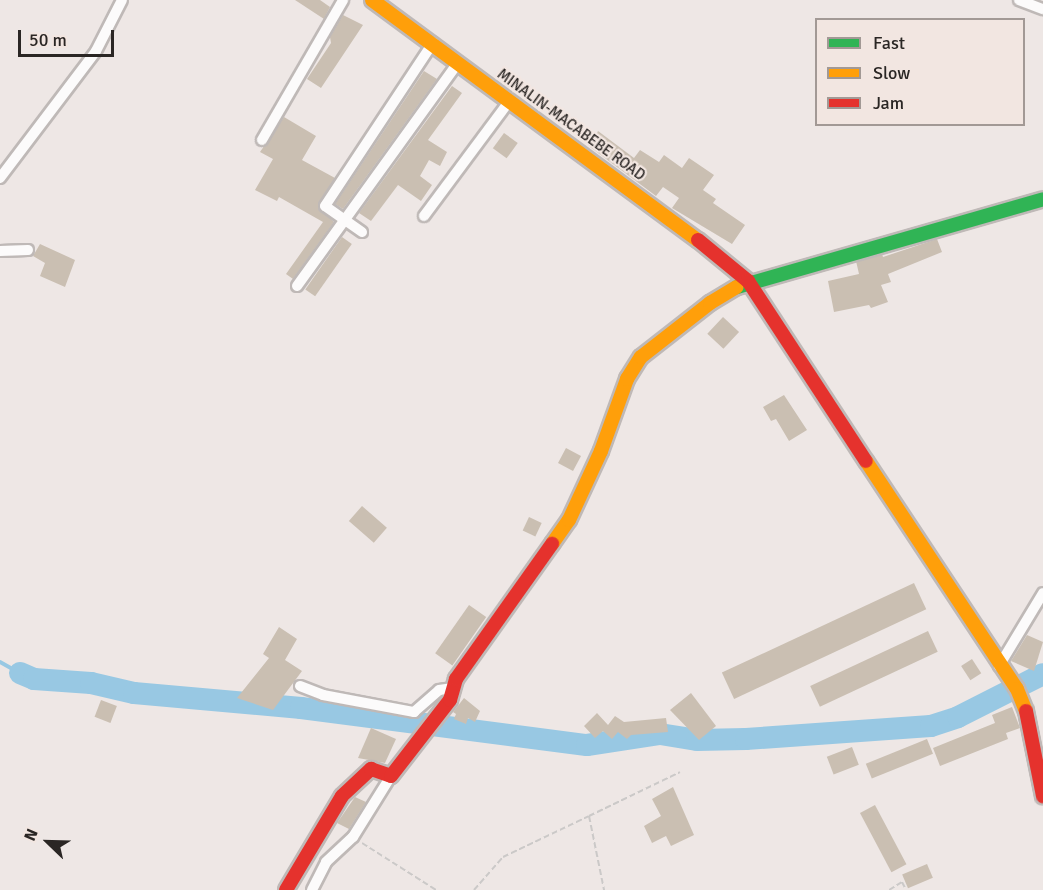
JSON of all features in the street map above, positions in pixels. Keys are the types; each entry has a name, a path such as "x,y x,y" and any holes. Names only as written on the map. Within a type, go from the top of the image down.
{"street":[{"path":"0,178 96,51 122,0"},
{"path":"261,140 343,0"},
{"name":"MINALIN-MACABEBE ROAD","path":"372,0 433,43 457,64 510,100 748,281 970,616 999,666 1017,689 1027,715 1043,796"},
{"path":"1019,0 1043,9"},
{"path":"362,232 325,206 433,43"},
{"path":"297,286 457,64"},
{"path":"424,216 510,100"},
{"path":"312,890 326,862 352,837 391,776 427,733 501,612 569,520 601,451 623,388 641,357 710,303 748,281 1043,199"},
{"path":"0,251 28,250"},
{"path":"999,666 1043,593"},
{"path":"300,686 323,695 414,712 439,690 451,694"},
{"path":"286,890 342,796 370,769 391,776"}],"path":[{"path":"474,890 503,857 680,772"},
{"path":"589,816 604,890"},
{"path":"352,837 436,890"},
{"path":"889,890 902,882 906,890"}],"building":[{"path":"295,0 320,0 330,7 324,19"},
{"path":"343,15 363,25 321,88 307,79 331,43 330,37"},
{"path":"424,71 437,79 343,209 335,204"},
{"path":"452,86 462,93 428,140 447,152 440,166 429,160 420,176 432,185 421,201 398,185 371,221 359,213"},
{"path":"284,117 316,136 302,160 335,178 318,206 334,222 293,279 286,274 323,222 279,197 277,201 255,190 273,159 260,152"},
{"path":"598,131 634,158 640,150 659,162 664,155 682,168 689,158 714,175 703,190 716,199 713,203 745,225 732,244 672,208 679,198 663,187 656,196 590,147"},
{"path":"504,133 518,143 507,158 493,148"},
{"path":"342,237 352,244 315,296 305,289"},
{"path":"937,239 942,252 888,274 891,282 881,285 888,302 871,308 869,305 834,312 828,281 859,274 856,261 882,254 883,257"},
{"path":"40,244 75,260 65,287 40,276 45,263 33,256"},
{"path":"723,317 739,332 723,349 707,334"},
{"path":"784,395 807,430 789,441 776,419 771,421 763,407"},
{"path":"566,448 581,456 573,471 558,463"},
{"path":"362,506 387,528 374,543 349,521"},
{"path":"529,517 542,523 535,537 523,531"},
{"path":"914,583 926,609 734,699 722,673"},
{"path":"469,605 486,617 452,665 435,653"},
{"path":"279,627 297,639 285,660 302,671 273,710 237,698 269,658 263,654"},
{"path":"928,631 938,652 820,707 810,686"},
{"path":"1027,635 1043,642 1034,671 1011,661"},
{"path":"972,659 981,673 970,680 961,666"},
{"path":"691,693 716,726 699,740 670,710"},
{"path":"464,698 480,711 475,722 468,718 466,724 454,719 456,714 453,712"},
{"path":"101,700 117,706 110,723 95,717"},
{"path":"1012,707 1020,728 1006,733 1008,739 940,766 933,748 995,723 992,715"},
{"path":"597,713 608,725 615,716 624,722 666,718 668,732 631,735 627,739 618,732 612,739 603,731 595,738 584,726"},
{"path":"371,728 396,739 385,763 358,758"},
{"path":"927,739 933,754 872,779 866,764"},
{"path":"852,747 859,765 834,774 827,757"},
{"path":"673,787 694,835 671,846 666,836 652,843 644,826 661,816 652,799"},
{"path":"355,797 366,802 349,829 337,823"},
{"path":"875,805 906,864 891,872 860,813"},
{"path":"927,864 933,878 908,888 902,875"}],"waterway":[{"path":"0,662 20,673"},
{"path":"20,673 34,679 91,683 134,693 301,708 587,745 660,734 697,740 746,739 931,726 958,717 1043,674"}],"traffic: fast":[{"path":"737,287 1043,199"}],"traffic: slow":[{"path":"372,0 698,240"},
{"path":"552,544 569,520 601,451 627,379 641,357 710,303 737,287"},
{"path":"866,461 1017,689 1026,711"}],"traffic: jam":[{"path":"698,240 748,281 866,461"},
{"path":"286,890 342,796 371,769 391,776 450,700 456,679 552,544"},
{"path":"1026,711 1043,796"}]}
